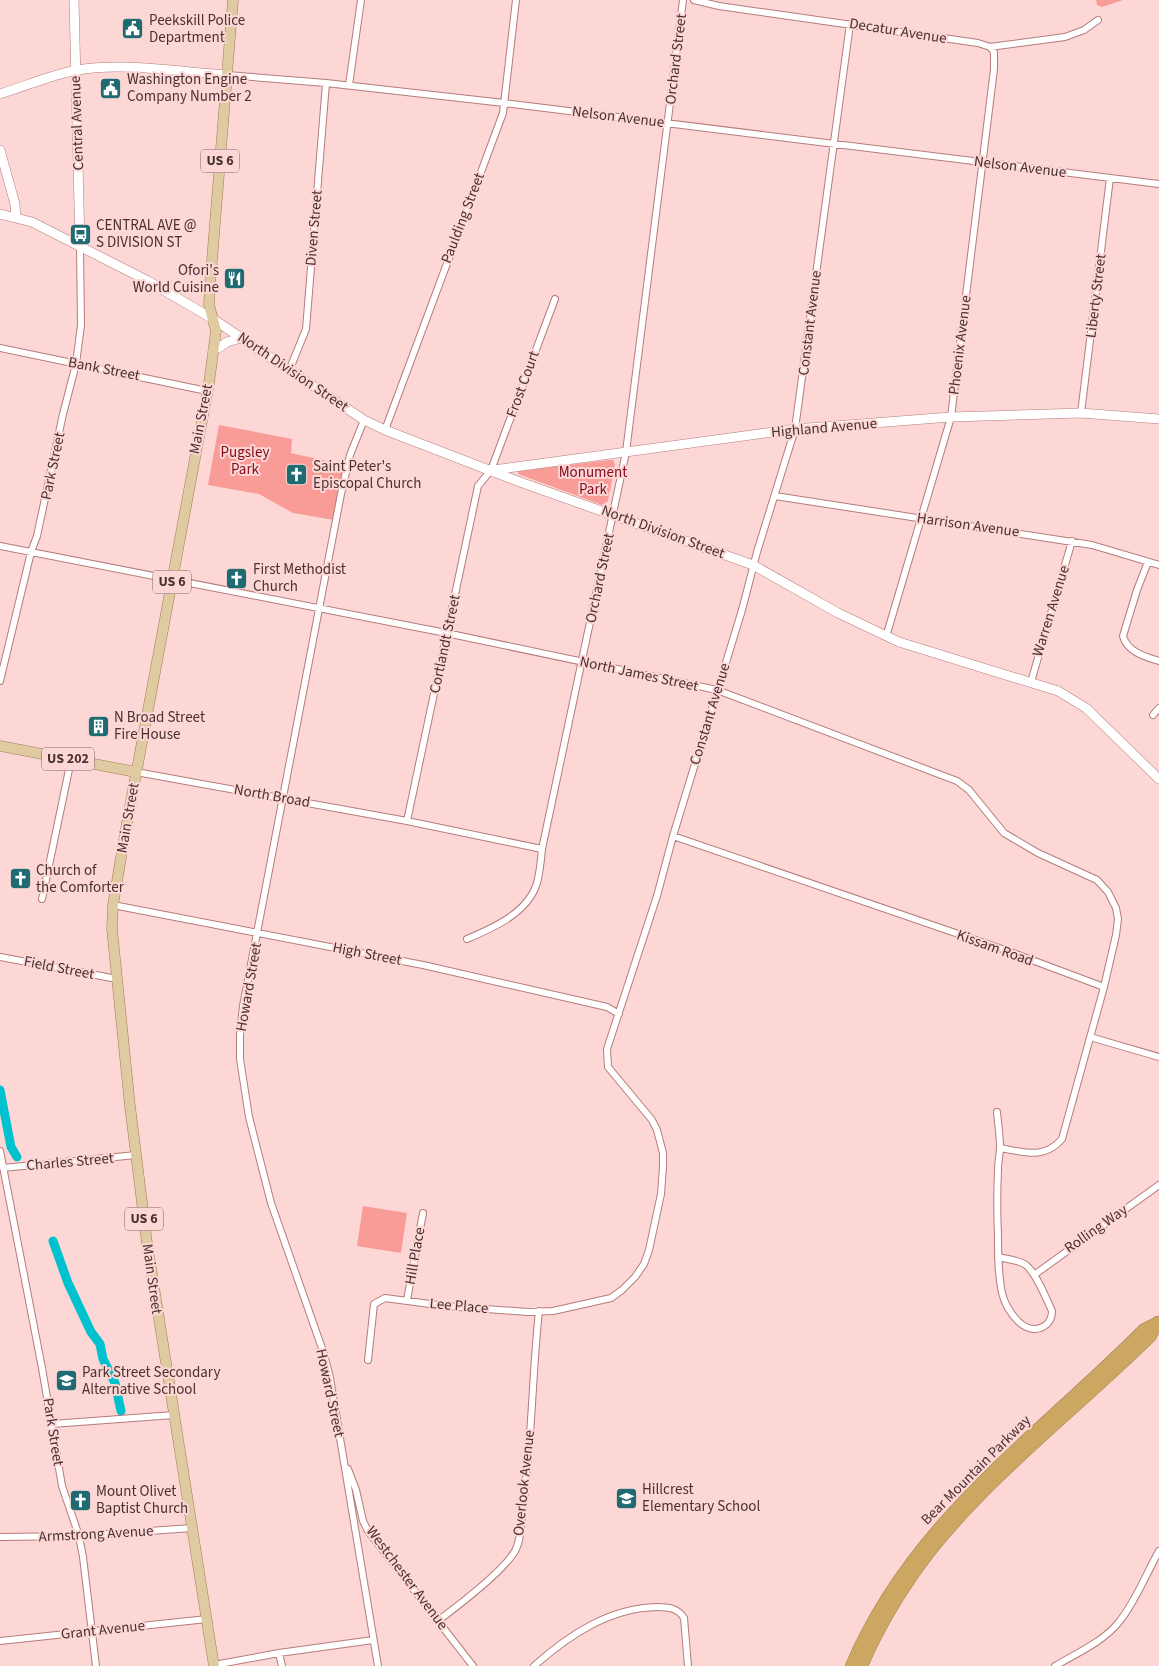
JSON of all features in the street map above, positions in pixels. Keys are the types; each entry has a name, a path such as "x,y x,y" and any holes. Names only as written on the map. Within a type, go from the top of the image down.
{"highway":[{"name":"Bear Mountain Parkway","path":"851,1666 873,1620 897,1582 923,1546 951,1513 993,1470 1144,1330 1158,1321"},
{"name":"Bear Mountain Parkway","path":"862,1666 875,1637 897,1599 921,1564 948,1530 988,1488 1145,1342 1151,1336 1158,1321"}],"main road":[{"name":"Main Street","path":"214,1666 151,1276 112,929 113,905 136,772 207,391 216,331 210,305 210,285 233,0"},
{"name":"North Broad","path":"0,746 136,772"}],"street":[{"name":"Central Avenue","path":"74,0 80,246"},
{"path":"349,86 361,0"},
{"name":"Paulding Street","path":"385,430 503,113 516,0"},
{"name":"Orchard Street","path":"467,939 514,914 525,905 537,884 542,849 626,452 684,0"},
{"name":"Decatur Avenue","path":"694,0 719,6 978,43 990,47 1065,37 1084,30 1098,20"},
{"name":"Constant Avenue","path":"539,1311 553,1311 611,1298 635,1278 644,1264 649,1250 661,1194 663,1153 657,1130 652,1120 608,1067 607,1049 657,896 673,836 742,610 753,565 795,429 850,24"},
{"name":"Phoenix Avenue","path":"886,637 951,417 994,68 994,52 990,47"},
{"name":"Nelson Avenue","path":"0,94 75,70 105,67 227,75 326,83 504,103 1159,184"},
{"name":"Diven Street","path":"289,371 306,329 326,83"},
{"path":"0,150 16,218"},
{"name":"Liberty Street","path":"1081,413 1110,178"},
{"name":"North Division Street","path":"0,214 32,222 148,281 213,319 364,420 385,430 753,565 838,613 886,637 1058,691 1086,708 1159,780"},
{"name":"Park Street","path":"0,682 31,552 38,536 63,414 76,364 81,324 80,246"},
{"name":"Frost Court","path":"491,470 555,298"},
{"path":"213,350 220,348 227,342 240,338"},
{"name":"Bank Street","path":"0,348 207,391"},
{"name":"Highland Avenue","path":"491,470 795,429 951,417 1081,413 1159,419"},
{"name":"Howard Street","path":"364,420 350,454 332,542 243,1006 239,1046 249,1117 271,1203 324,1354 330,1378 378,1666"},
{"name":"Cortlandt Street","path":"407,821 478,486 491,470"},
{"name":"Harrison Avenue","path":"775,496 1072,541 1092,545 1159,566"},
{"name":"Warren Avenue","path":"1031,682 1072,541"},
{"name":"North James Street","path":"0,546 581,661 717,690 957,781 969,790 1004,833 1038,853 1097,880 1113,899 1118,919 1104,987"},
{"path":"1148,562 1124,630 1125,642 1132,650 1159,661"},
{"path":"1153,715 1159,708"},
{"path":"42,899 71,760"},
{"name":"North Broad","path":"136,772 407,821 542,849"},
{"name":"Kissam Road","path":"673,836 1005,950 1104,987"},
{"name":"High Street","path":"113,905 423,965 607,1007 619,1014"},
{"name":"Field Street","path":"0,956 117,979"},
{"path":"1000,1148 1040,1153 1049,1151 1062,1139 1104,987"},
{"path":"1090,1037 1159,1057"},
{"path":"997,1112 1000,1148 998,1257 1002,1294 1006,1305 1018,1322 1024,1326 1037,1330 1050,1322 1052,1311 1034,1275 1027,1266 1021,1262 998,1257"},
{"name":"Park Street","path":"0,1151 62,1486 83,1557 96,1666"},
{"name":"Charles Street","path":"3,1168 136,1155"},
{"name":"Rolling Way","path":"1034,1275 1159,1185"},
{"name":"Hill Place","path":"407,1300 423,1213"},
{"name":"Lee Place","path":"368,1360 374,1304 380,1299 407,1300 445,1306 539,1311"},
{"name":"Overlook Avenue","path":"439,1620 489,1579 515,1550 526,1487 539,1311"},
{"path":"52,1424 174,1416"},
{"name":"Westchester Avenue","path":"342,1456 356,1490 363,1521 368,1531 474,1666"},
{"name":"Armstrong Avenue","path":"0,1537 78,1536 192,1528"},
{"path":"1055,1666 1092,1645 1118,1623 1156,1562 1159,1551"},
{"path":"534,1666 568,1639 598,1621 624,1611 661,1607 676,1610 684,1618 688,1666"},
{"name":"Grant Avenue","path":"0,1641 207,1619"},
{"path":"214,1666 279,1653 373,1640"},
{"path":"279,1653 282,1666"}],"green space":[{"path":"1096,0 1123,0 1102,7 1097,5"},
{"name":"Pugsley Park","path":"219,425 292,439 291,453 348,466 334,520 293,513 259,494 208,485"},
{"name":"Monument Park","path":"613,460 615,465 608,501 602,505 518,474 519,471"},
{"path":"363,1206 407,1213 401,1253 357,1246"}],"waterway":[{"path":"0,1090 11,1147 17,1157"},
{"path":"53,1241 68,1283 91,1332 100,1344 103,1359 115,1383 121,1411"}],"place":[{"name":"Peekskill Police Department","path":"133,29"},
{"name":"Washington Engine Company Number 2","path":"111,88"},
{"name":"CENTRAL AVE @ S DIVISION ST","path":"80,234"},
{"name":"Ofori's World Cuisine","path":"235,279"},
{"name":"Saint Peter's Episcopal Church","path":"297,475"},
{"name":"First Methodist Church","path":"237,578"},
{"name":"N Broad Street Fire House","path":"98,726"},
{"name":"Church of the Comforter","path":"20,879"},
{"name":"Park Street Secondary Alternative School","path":"66,1381"},
{"name":"Hillcrest Elementary School","path":"626,1498"},
{"name":"Mount Olivet Baptist Church","path":"80,1500"}]}
